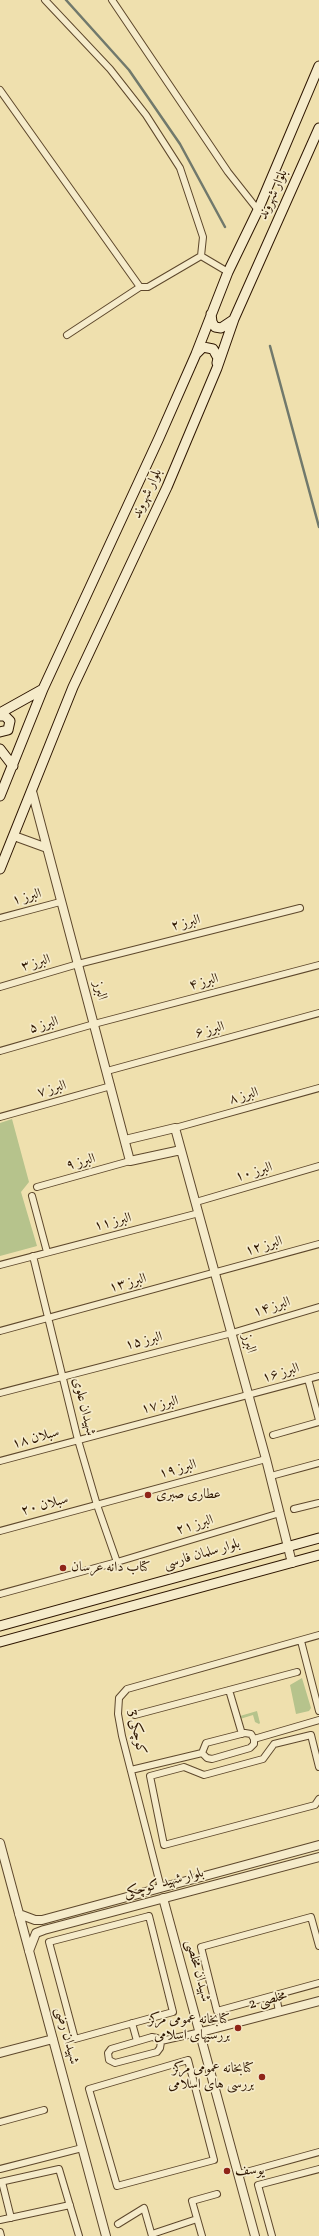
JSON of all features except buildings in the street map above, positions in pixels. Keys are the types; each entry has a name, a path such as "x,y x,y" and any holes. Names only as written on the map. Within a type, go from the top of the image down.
{"main road":[{"name":"بلوار شهروند","path":"0,796 43,688 196,354 228,272 258,210 319,66"},
{"name":"بلوار شهروند","path":"0,869 73,687 167,487 217,368 234,319 319,128"},
{"path":"211,314 212,322 215,327 221,328 234,319"},
{"path":"196,354 203,347 213,349 218,358 217,368"},
{"path":"0,713 43,688"},
{"path":"0,716 5,716 10,721 10,726 8,730 0,732"},
{"path":"0,749 13,766"},
{"name":"بلوار سلمان فارسی","path":"0,1626 319,1538"},
{"path":"0,1642 319,1555"}],"street":[{"path":"46,0 110,69 146,115 180,168 203,237 201,256"},
{"path":"112,0 228,172 258,210"},
{"path":"0,90 140,287"},
{"path":"201,256 228,272"},
{"path":"67,335 140,287 148,287 201,256"},
{"name":"البرز","path":"32,791 60,902 107,1071 130,1161"},
{"path":"14,836 47,848"},
{"name":"البرز ۱","path":"0,918 60,902"},
{"name":"البرز ۲","path":"78,964 300,908"},
{"name":"البرز ۳","path":"0,987 78,964"},
{"name":"البرز ۴","path":"94,1024 319,965"},
{"name":"البرز ۶","path":"107,1071 319,1014"},
{"name":"البرز ۵","path":"0,1051 94,1024"},
{"name":"البرز ۷","path":"0,1117 111,1086"},
{"name":"البرز ۸","path":"175,1128 319,1088"},
{"path":"125,1140 175,1128"},
{"name":"البرز","path":"175,1128 271,1476 292,1563"},
{"path":"130,1161 181,1150"},
{"name":"البرز ۹","path":"37,1187 130,1161"},
{"name":"البرز ۱۰","path":"196,1202 319,1166"},
{"path":"32,1196 47,1252"},
{"name":"البرز ۱۱","path":"0,1265 199,1213"},
{"name":"البرز ۱۲","path":"215,1273 319,1244"},
{"name":"شهیدان علوی","path":"33,1256 78,1440 97,1505 117,1562"},
{"name":"البرز ۱۳","path":"0,1331 215,1273"},
{"name":"البرز ۱۴","path":"232,1333 319,1306"},
{"name":"البرز ۱۵","path":"0,1393 63,1375 232,1333"},
{"name":"البرز ۱۶","path":"249,1396 319,1376"},
{"path":"273,1435 319,1421 308,1379"},
{"name":"البرز ۱۷","path":"78,1440 249,1396"},
{"name":"سبلان ۱۸","path":"0,1461 78,1440"},
{"name":"البرز ۱۹","path":"97,1505 266,1459"},
{"path":"271,1476 319,1463"},
{"path":"294,1509 319,1503"},
{"name":"سبلان ۲۰","path":"0,1531 97,1505"},
{"name":"البرز ۲۱","path":"0,1594 117,1562 280,1513"},
{"name":"کوچکی 3","path":"161,1888 118,1714 119,1698 127,1689 319,1635"},
{"path":"301,1641 319,1711"},
{"path":"135,1715 297,1672"},
{"path":"229,1690 242,1734"},
{"path":"254,1739 319,1720"},
{"path":"242,1734 251,1734 254,1739 254,1744 250,1748 228,1754 207,1758 202,1753 206,1743 242,1734"},
{"path":"319,1767 311,1735 274,1744 263,1759 232,1768 204,1775 184,1767 150,1776 164,1845 315,1805 319,1800"},
{"path":"131,1770 202,1753"},
{"path":"228,1754 232,1768"},
{"name":"شهیدان رضی","path":"0,1843 106,2236"},
{"name":"بلوار شهید کوچکی","path":"19,1914 35,1920 42,1920 319,1845"},
{"name":"بلوار شهید کوچکی","path":"44,1930 319,1857"},
{"name":"شهیدان مخلصی","path":"163,1898 255,2236"},
{"path":"149,1916 173,2012 132,2023 75,2039 49,1942 149,1916"},
{"path":"319,1946 311,1918 201,1947 218,2012 319,1984"},
{"path":"29,1951 36,1933 44,1930 42,1920"},
{"path":"276,1995 279,2012"},
{"name":"مخلصی 2","path":"200,2032 319,2001"},
{"path":"132,2023 137,2041"},
{"path":"161,2041 160,2048 156,2052 115,2063 109,2060 108,2053 111,2049 137,2041 155,2037 161,2041 200,2032"},
{"path":"0,2053 53,2039"},
{"path":"188,2060 214,2160 117,2186 89,2089 188,2060"},
{"path":"0,2122 44,2110"},
{"path":"0,2169 82,2148"},
{"path":"238,2174 319,2152"},
{"path":"11,2218 1,2182 59,2169 79,2236"},
{"path":"272,2236 258,2185 319,2169"},
{"path":"202,2236 192,2201 216,2194"},
{"path":"0,2220 70,2205"},
{"path":"118,2224 144,2208 152,2235 197,2220"},
{"path":"0,2232 1,2236"}],"green space":[{"path":"12,1119 29,1182 21,1192 37,1246 0,1256 0,1123"},
{"path":"302,1678 311,1708 309,1711 296,1714 290,1685"},
{"path":"257,1711 259,1724 255,1722 253,1715 240,1719 240,1716"}],"waterway":[{"path":"66,0 129,70 180,144 225,227"},
{"path":"270,346 319,527"}],"place":[{"name":"عطاری صبری","path":"148,1495"},
{"name":"کتاب دانه عرسان","path":"63,1568"},
{"name":"کتابخانه عمومی مرکز بررسیهای اسلامی","path":"238,2028"},
{"name":"کتابخانه عمومی مرکز بررسی های اسلامی","path":"262,2077"},
{"name":"یوسف","path":"227,2171"}]}
